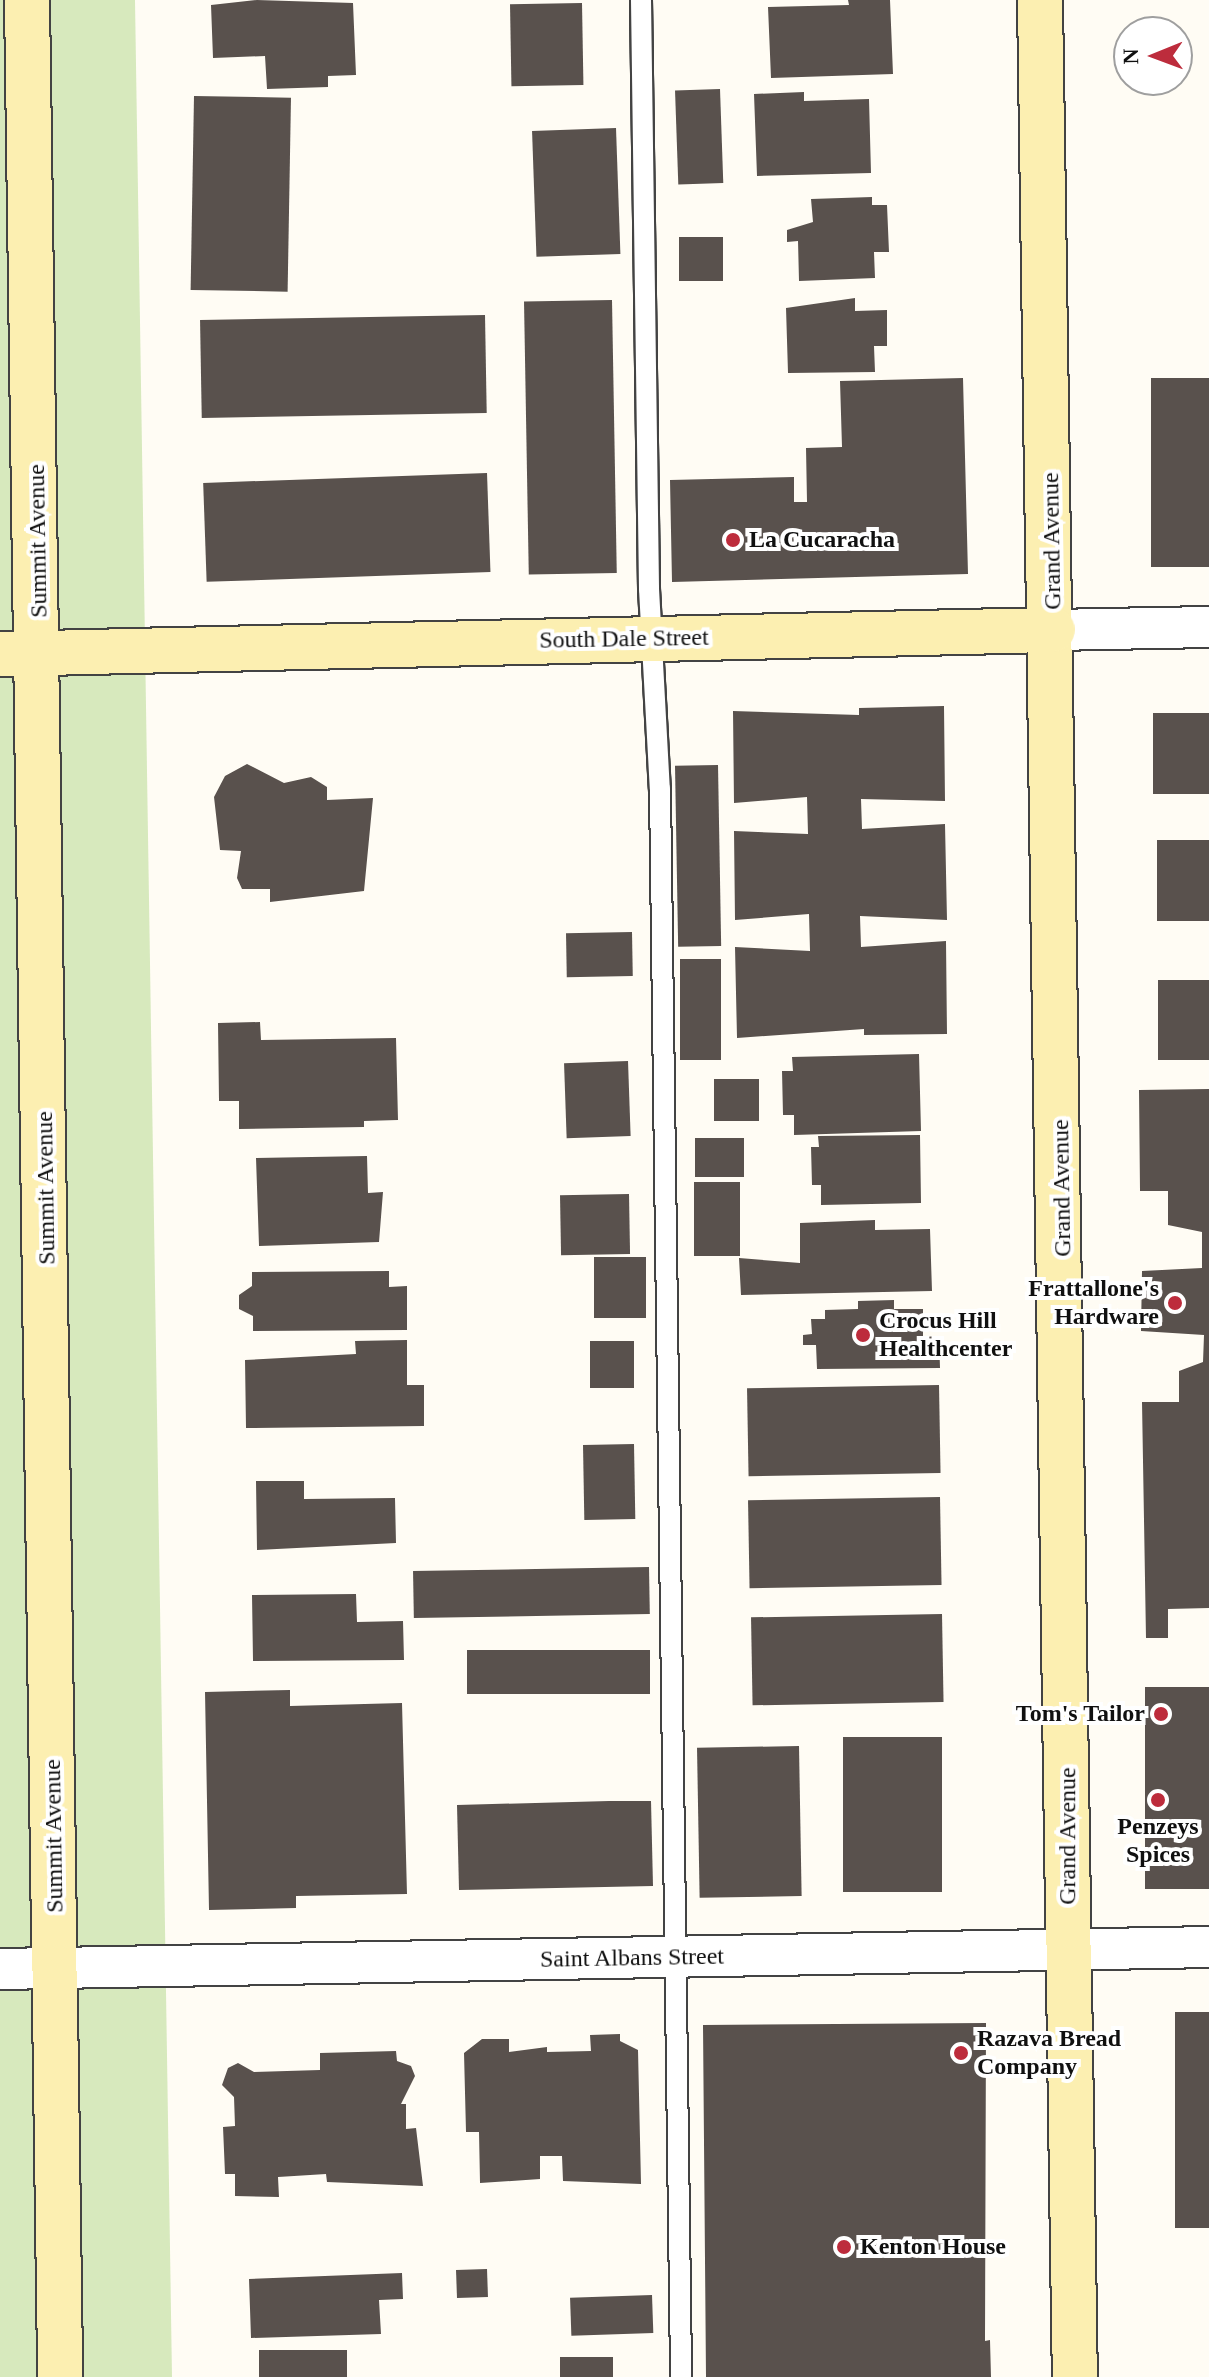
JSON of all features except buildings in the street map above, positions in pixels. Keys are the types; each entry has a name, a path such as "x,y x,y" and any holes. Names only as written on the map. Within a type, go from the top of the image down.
{"main road":[{"name":"Summit Avenue","path":"27,0 20,654 56,1968 60,2377"},
{"name":"Grand Avenue","path":"1040,0 1053,630 1075,2377"},
{"name":"South Dale Street","path":"20,654 1053,630"}],"street":[{"name":"South Dale Street","path":"1053,630 1209,627"},
{"name":"Saint Albans Street","path":"0,1969 1209,1947"}],"lane":[{"path":"641,0 677,1958 681,2377"}],"green space":[{"path":"0,0 135,0 172,2377 0,2377"}],"place":[{"name":"La Cucaracha","path":"733,540"},
{"name":"Frattallone's Hardware","path":"1175,1303"},
{"name":"Crocus Hill Healthcenter","path":"863,1335"},
{"name":"Tom's Tailor","path":"1161,1714"},
{"name":"Penzeys Spices","path":"1158,1800"},
{"name":"Razava Bread Company","path":"961,2053"},
{"name":"Kenton House","path":"844,2247"}]}
